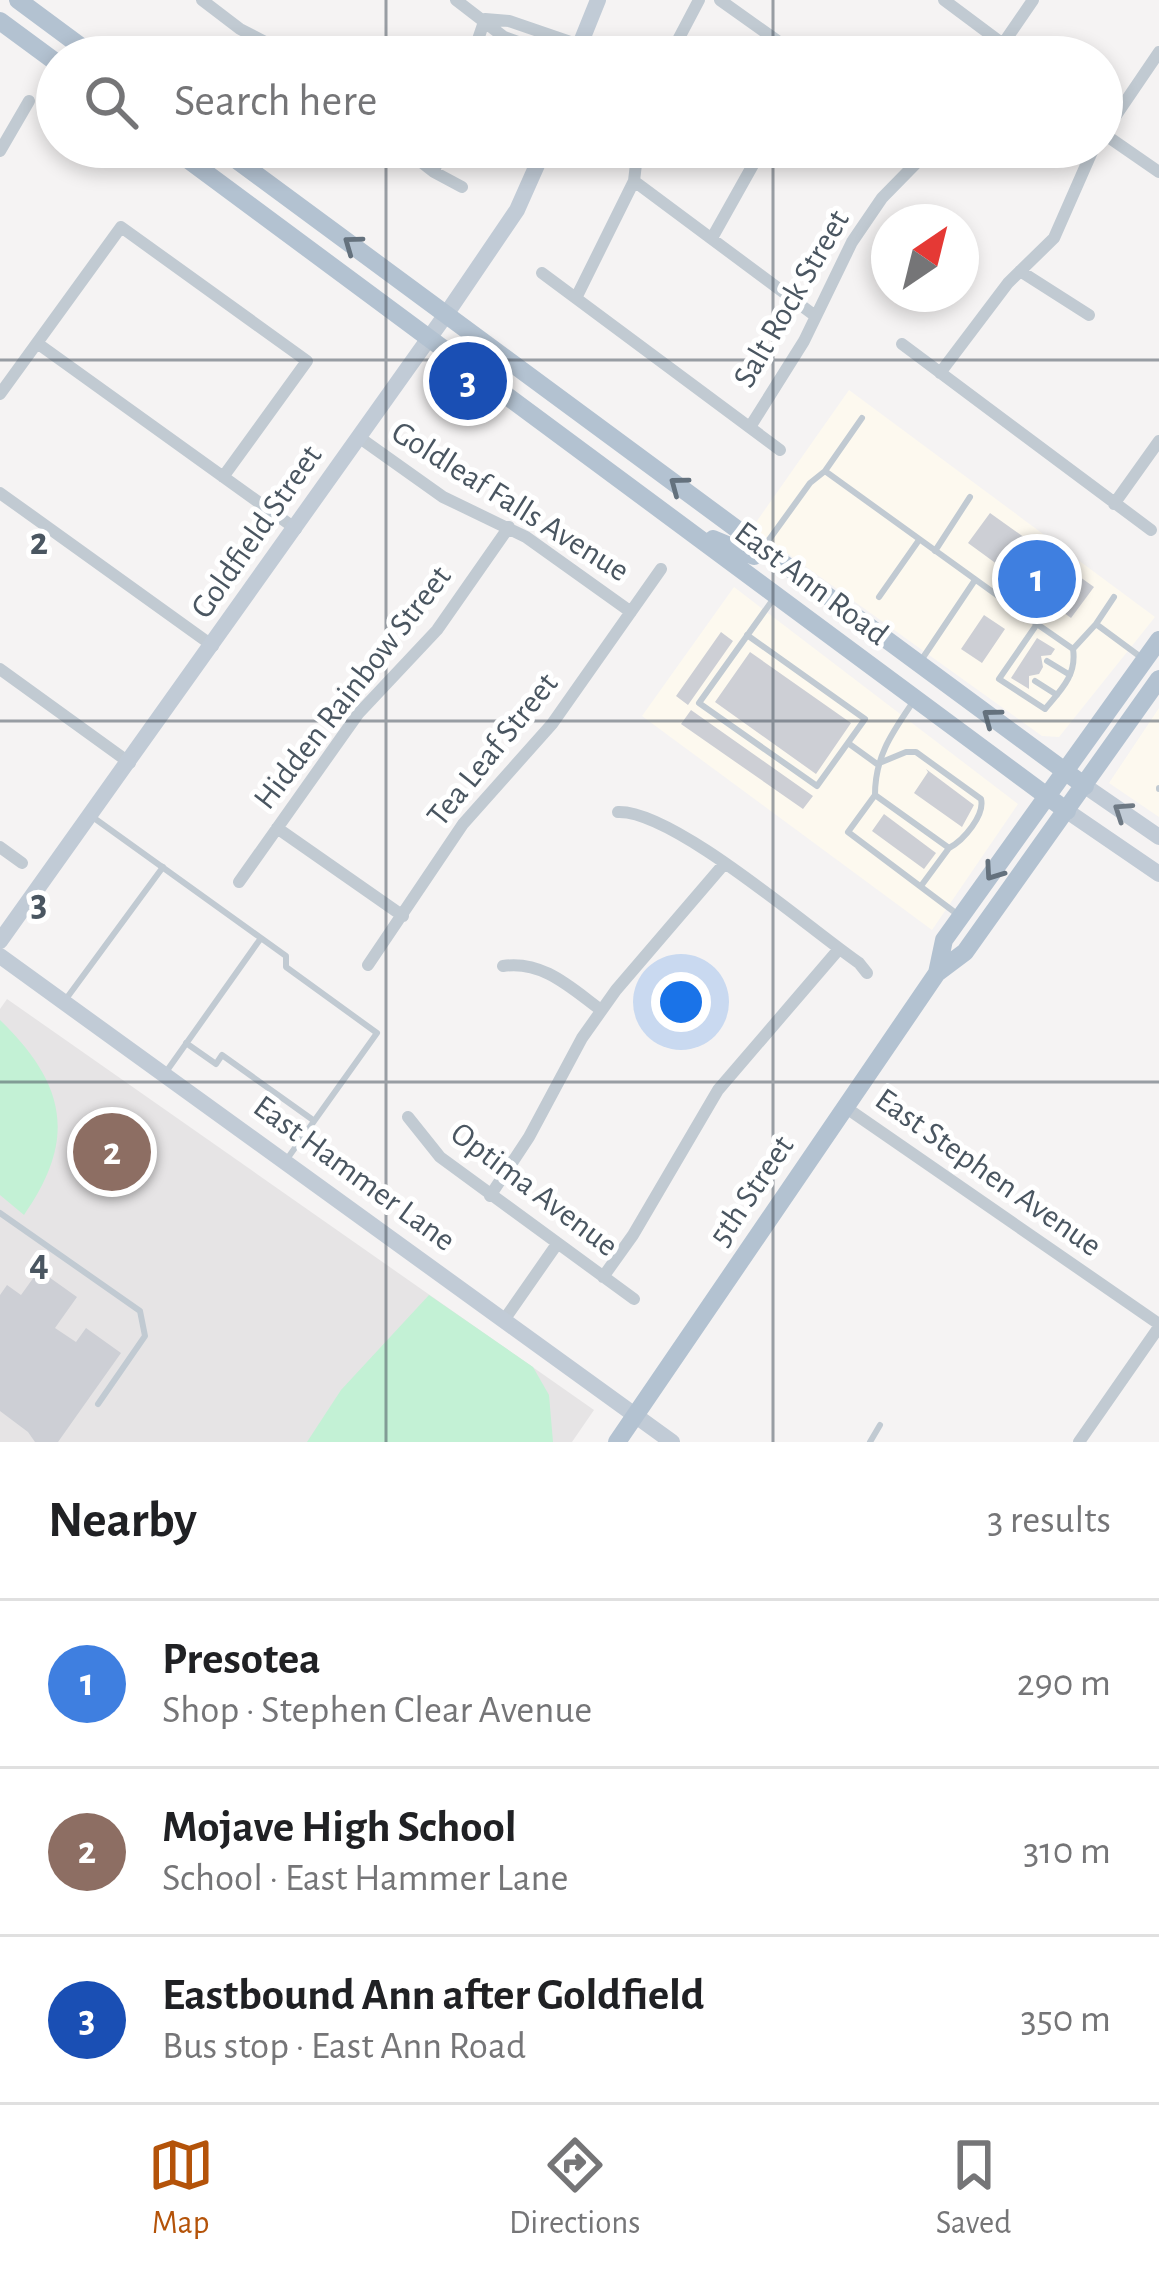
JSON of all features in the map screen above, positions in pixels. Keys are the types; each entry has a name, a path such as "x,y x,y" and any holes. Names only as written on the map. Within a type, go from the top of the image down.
{"main road":[{"path":"18,0 67,36"},
{"path":"0,21 36,48"},
{"name":"East Ann Road","path":"199,168 1067,811"},
{"name":"East Ann Road","path":"248,168 1085,786"},
{"path":"676,522 745,555 754,556 763,548"},
{"name":"5th Street","path":"937,973 944,940 1159,640"},
{"name":"5th Street","path":"617,1442 937,973 965,952 1159,679"}],"street":[{"path":"202,0 254,36"},
{"path":"456,0 503,36"},
{"path":"583,36 598,0"},
{"path":"680,36 699,0"},
{"path":"721,0 771,36"},
{"path":"944,0 992,36"},
{"path":"1008,36 1033,0"},
{"path":"485,19 509,21 543,36"},
{"path":"479,36 485,19"},
{"path":"1123,105 1159,52"},
{"path":"1,146 29,101"},
{"path":"1123,148 1159,172"},
{"path":"429,168 463,188"},
{"path":"434,172 435,168"},
{"name":"Goldfield Street","path":"0,941 429,339 517,210 536,168"},
{"path":"576,298 634,181 636,168"},
{"path":"712,238 751,168"},
{"name":"Salt Rock Street","path":"750,427 803,341 852,242 882,198 911,168"},
{"path":"940,373 1020,271 1054,238 1085,168"},
{"path":"634,181 814,315"},
{"path":"0,394 121,227 307,361 223,477"},
{"path":"1020,271 1090,315"},
{"path":"542,273 780,449"},
{"path":"37,344 296,529"},
{"path":"902,344 1155,533"},
{"name":"Goldleaf Falls Avenue","path":"360,438 442,497 509,527 631,612"},
{"path":"1114,504 1159,440"},
{"path":"0,493 214,646"},
{"name":"Hidden Rainbow Street","path":"239,882 358,714 437,630 509,527"},
{"name":"Tea Leaf Street","path":"368,965 472,811 532,750 661,569"},
{"path":"0,669 130,763"},
{"name":"East Ann Road","path":"1085,786 1159,837"},
{"name":"East Ann Road","path":"1067,811 1159,874"},
{"path":"618,812 661,821 867,973"},
{"path":"277,828 403,916"},
{"path":"0,847 22,863"},
{"path":"490,1196 601,1010 724,864"},
{"path":"603,1277 718,1090 838,949"},
{"name":"East Hammer Lane","path":"0,956 672,1442"},
{"path":"503,966 520,964 547,971 601,1010"},
{"name":"East Stephen Avenue","path":"845,1107 1159,1325"},
{"name":"Optima Avenue","path":"408,1118 440,1157 634,1299"},
{"path":"504,1320 557,1244"},
{"path":"1078,1442 1159,1325"}],"lane":[{"path":"763,548 862,418"},
{"path":"825,471 1073,649 1071,676 1045,709 999,680 1014,666 1037,624"},
{"path":"935,551 970,497"},
{"path":"880,597 919,540"},
{"path":"919,664 975,580"},
{"path":"747,635 865,719 817,786 699,703 747,635 776,596"},
{"path":"1073,649 1114,597"},
{"path":"1096,624 1145,660"},
{"path":"1047,661 1071,676"},
{"path":"1035,680 1057,695"},
{"path":"915,699 884,745 875,795 848,832 961,916"},
{"path":"848,743 877,764"},
{"path":"877,764 906,752 920,753 981,799 982,809 921,886"},
{"path":"875,795 949,848"},
{"path":"91,816 286,956 286,968 377,1033 285,1162"},
{"path":"64,1002 163,867"},
{"path":"164,1075 261,938"},
{"path":"186,1043 216,1064 222,1055 314,1121"},
{"path":"0,1213 140,1311 145,1336 98,1404"},
{"path":"870,1442 880,1425"}],"shaded area":[{"path":"849,390 1155,617 1059,737 1042,736 752,528"},
{"path":"734,587 1018,804 932,930 642,716"},
{"path":"1159,708 1159,817 1109,783"},
{"path":"7,999 594,1410 572,1442 0,1442 0,1009"}],"green space":[{"path":"0,1020 39,1066 57,1112 52,1161 24,1215 0,1195"},
{"path":"429,1295 533,1367 549,1395 553,1442 307,1442 341,1390"}],"building":[{"path":"990,513 1094,587 1071,618 968,543"},
{"path":"984,615 1005,629 982,663 961,649"},
{"path":"721,632 733,641 688,705 676,696"},
{"path":"1037,638 1055,649 1041,656 1043,667 1039,674 1029,676 1029,689 1011,678"},
{"path":"750,652 851,723 816,774 715,702"},
{"path":"691,710 813,796 803,809 681,724"},
{"path":"926,769 974,805 962,827 914,793"},
{"path":"884,814 936,853 924,869 872,831"},
{"path":"39,1270 77,1297 55,1328 76,1342 86,1328 121,1353 58,1442 35,1442 0,1411 0,1295 7,1285 21,1295"}],"place":[{"name":"Eastbound Ann after Goldfield","path":"468,381"},
{"name":"Presotea","path":"1037,579"},
{"name":"Mojave High School","path":"112,1152"}]}
